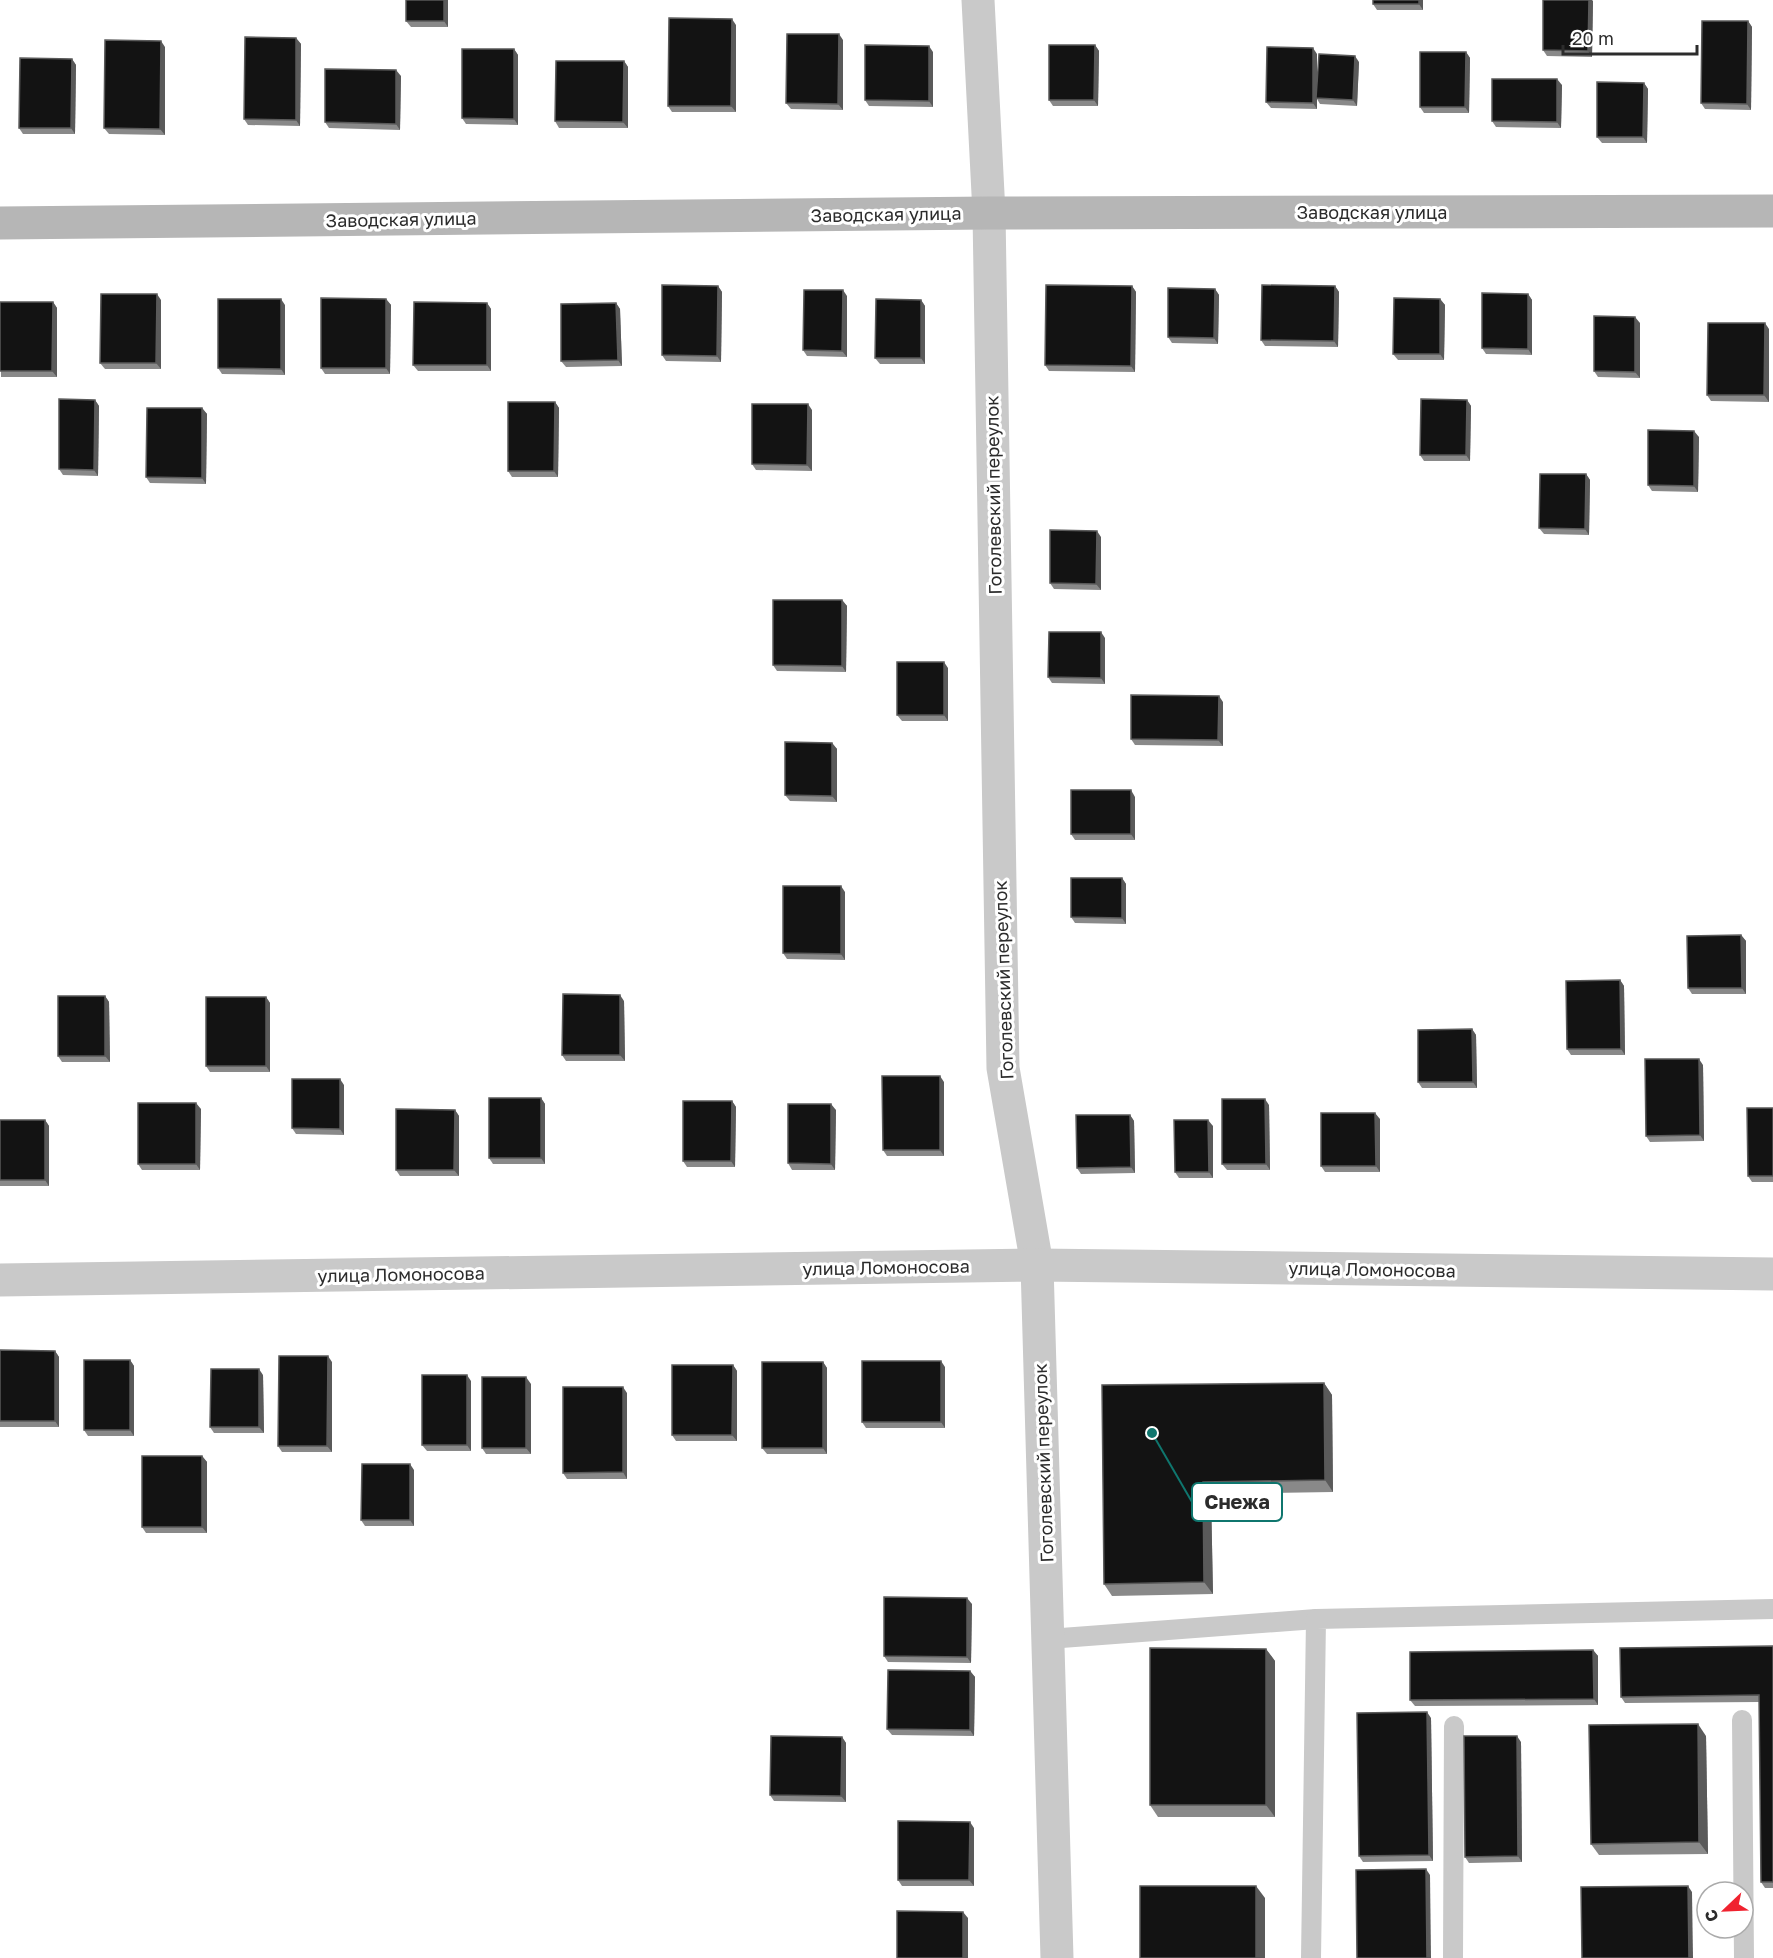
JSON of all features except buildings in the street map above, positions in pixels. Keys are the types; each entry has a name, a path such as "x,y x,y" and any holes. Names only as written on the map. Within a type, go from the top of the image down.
{"main road":[{"name":"Заводская улица","path":"0,223 988,213 1773,211"}],"street":[{"name":"Гоголевский переулок","path":"978,0 988,213 1003,1068 1037,1265 1057,1958"},
{"name":"улица Ломоносова","path":"0,1280 1037,1265 1773,1274"}],"lane":[{"path":"1048,1639 1316,1618 1773,1610"},
{"path":"1311,1958 1316,1618"},
{"path":"1742,1720 1744,1958"},
{"path":"1453,1958 1454,1726"}],"place":[{"name":"Снежа","path":"1152,1433"}]}
